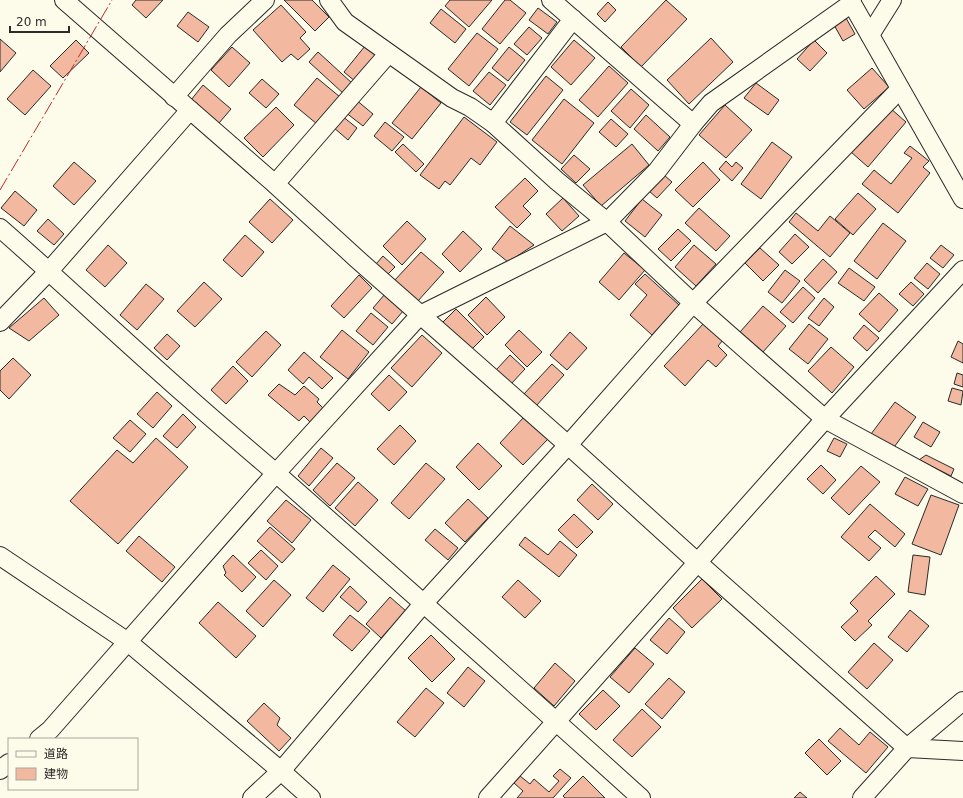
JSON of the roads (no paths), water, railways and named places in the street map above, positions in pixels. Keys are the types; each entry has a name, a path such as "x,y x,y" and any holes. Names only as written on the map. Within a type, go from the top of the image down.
{"street":[{"path":"64,0 275,184 356,258 907,748 963,751"},
{"path":"174,97 228,35 265,0"},
{"path":"329,0 345,22 452,98 470,107 493,123 557,181 607,222 693,303 825,419 963,494"},
{"path":"550,0 693,124"},
{"path":"870,35 892,0"},
{"path":"40,738 50,730 276,473 420,315 607,222 657,171 711,103 851,1 963,199"},
{"path":"493,123 573,19"},
{"path":"275,184 388,54"},
{"path":"252,798 281,771 423,604 568,445 693,303 900,89"},
{"path":"0,322 49,271 190,110"},
{"path":"0,228 190,400 276,473 641,798"},
{"path":"488,798 825,419 963,270"},
{"path":"0,556 128,642 311,798"},
{"path":"862,798 907,748 963,701"},
{"path":"0,770 8,764"}]}
